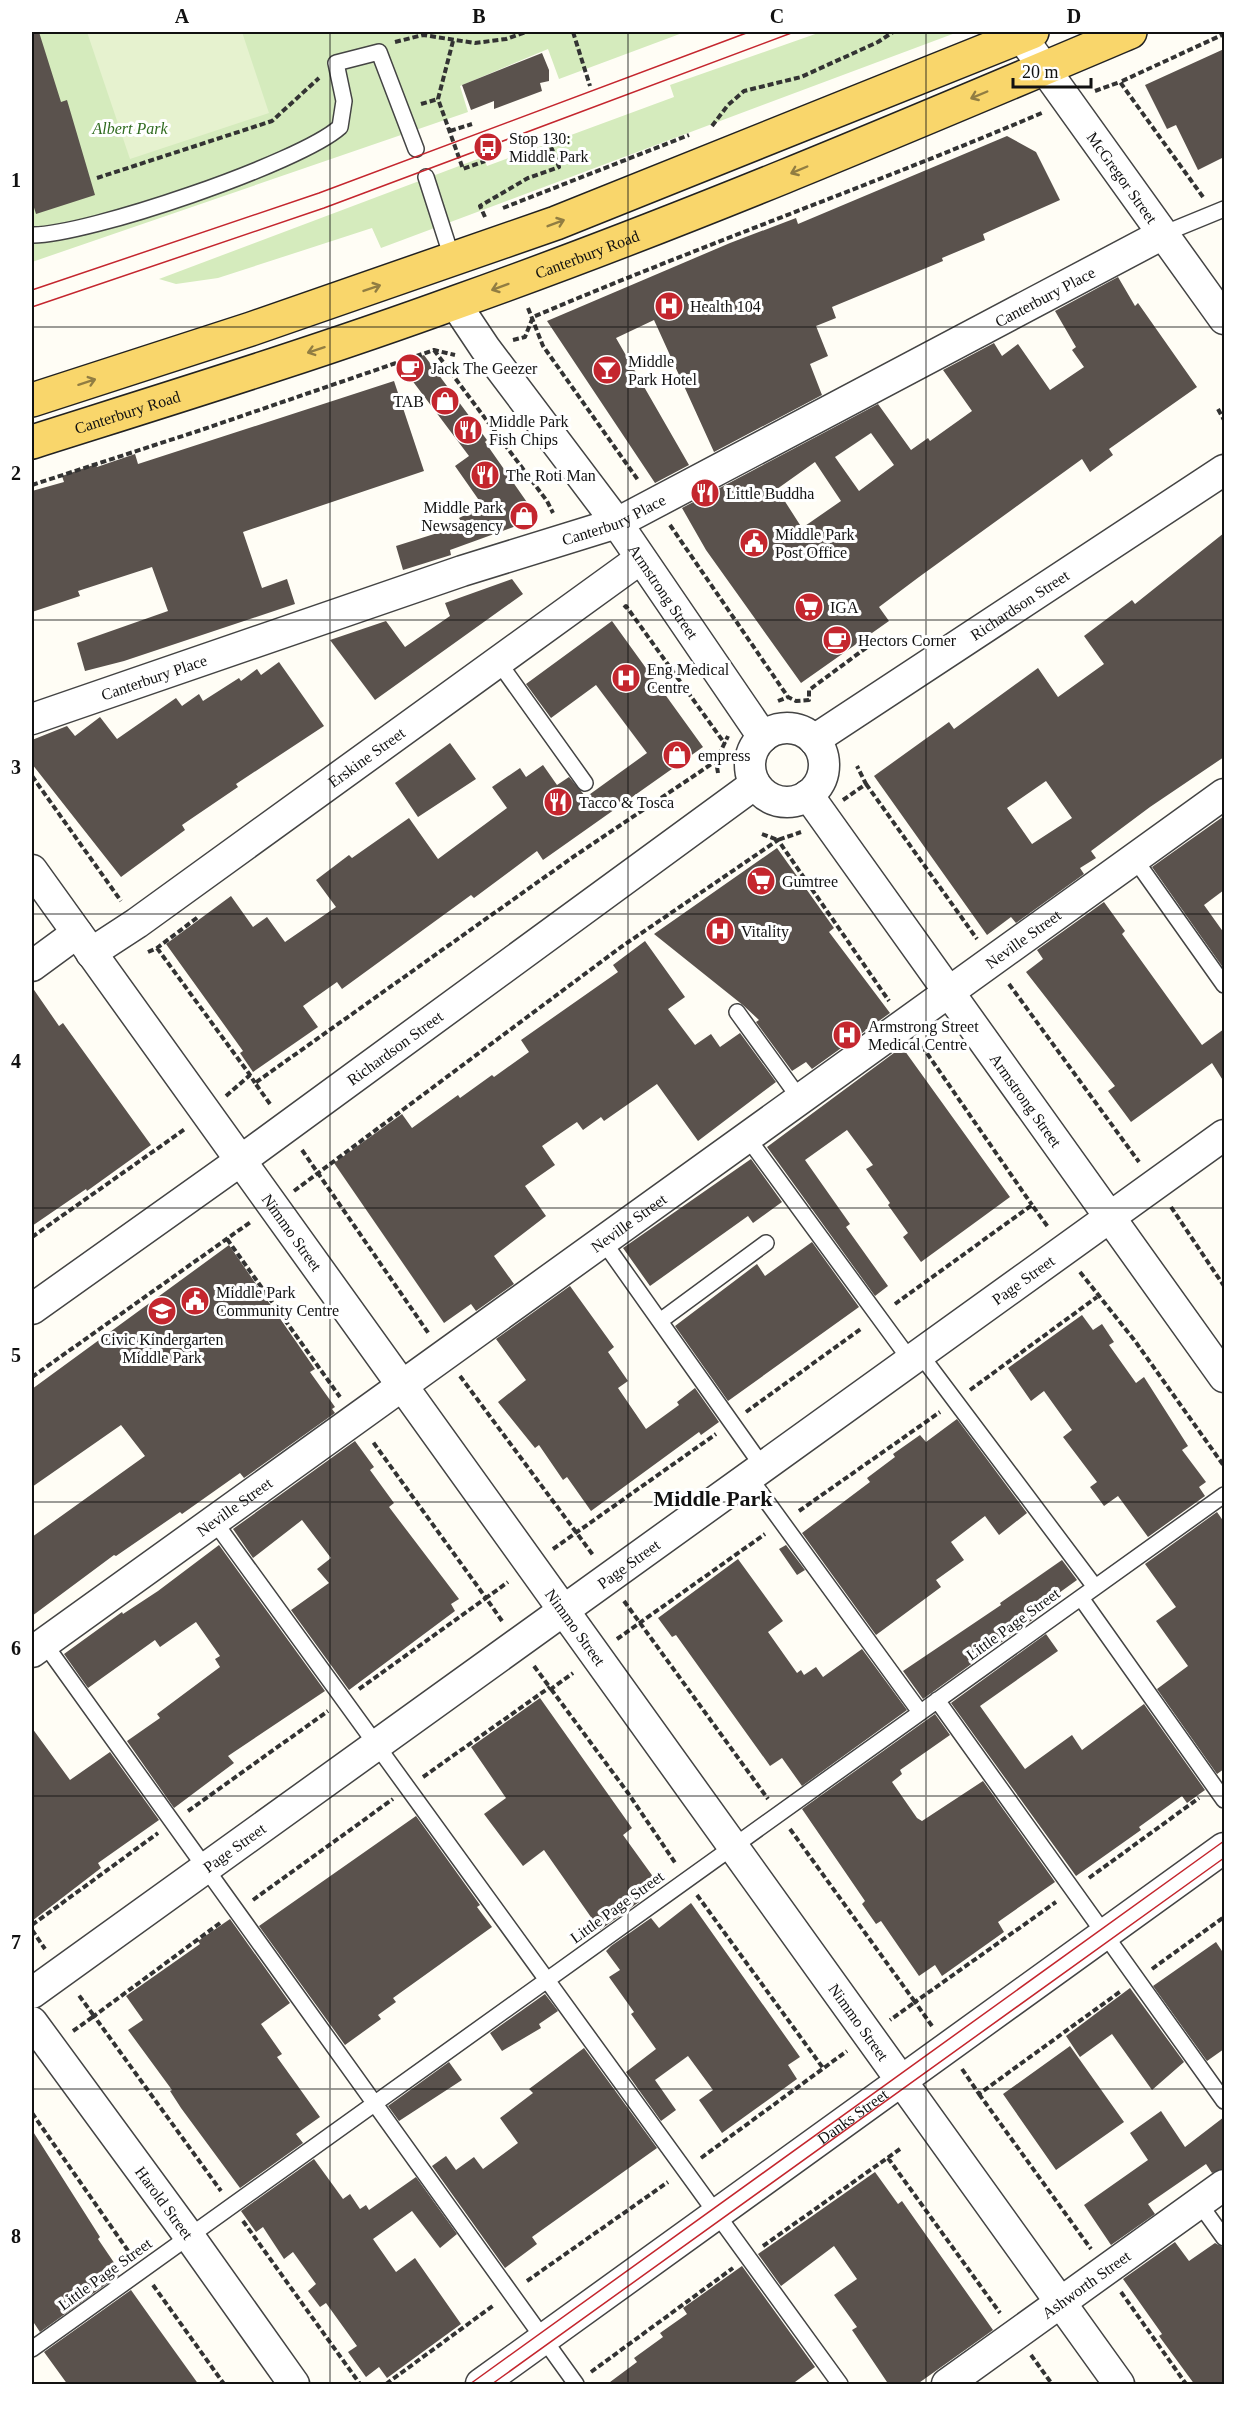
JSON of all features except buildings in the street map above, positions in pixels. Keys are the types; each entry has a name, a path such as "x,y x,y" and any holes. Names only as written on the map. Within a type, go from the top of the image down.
{"main road":[{"name":"Canterbury Road","path":"32,442 455,303 780,178 1130,32"},
{"path":"32,400 453,261 608,203 1027,34"}],"street":[{"name":"McGregor Street","path":"1027,34 1044,68 1224,319"},
{"name":"Canterbury Place","path":"32,719 462,570 617,523 1163,234"},
{"name":"Armstrong Street","path":"455,303 485,348 617,523 763,736"},
{"name":"Richardson Street","path":"814,740 1224,470"},
{"name":"Erskine Street","path":"32,966 147,917 496,660 640,559"},
{"path":"795,729 814,740 824,763 822,775 808,795 785,802 763,793 755,784 750,764 752,754 763,736 773,730 795,729"},
{"name":"Richardson Street","path":"32,1309 286,1128 755,784"},
{"name":"Neville Street","path":"35,1650 1224,794"},
{"name":"Armstrong Street","path":"808,795 1224,1377"},
{"name":"Nimmo Street","path":"32,870 1119,2385"},
{"name":"Page Street","path":"32,1993 1224,1135"},
{"name":"Danks Street","path":"481,2385 1224,1848"},
{"name":"Harold Street","path":"32,2022 189,2236 294,2385"},
{"name":"Ashworth Street","path":"946,2385 1224,2185"}],"lane":[{"path":"32,235 52,236 144,209 292,156 332,134 340,127 344,101 336,63 379,52 416,149"},
{"path":"426,177 453,261"},
{"name":"Canterbury Place","path":"1163,234 1219,211"},
{"path":"496,660 585,783"},
{"path":"1134,858 1224,985"},
{"path":"737,1012 800,1099"},
{"path":"747,1137 915,1357 955,1401 1095,1587"},
{"path":"603,1241 660,1321 756,1472 782,1522 920,1712"},
{"path":"660,1321 766,1244"},
{"name":"Little Page Street","path":"32,2349 1224,1495"},
{"path":"214,1521 378,1744 840,2385"},
{"path":"1080,1598 1224,1800"},
{"path":"35,1650 172,1823 576,2385"},
{"path":"937,1700 1224,2101"},
{"path":"1199,2203 1224,2238"}],"path":[{"path":"392,42 423,35 475,43 506,39 526,32"},
{"path":"573,32 590,86"},
{"path":"704,129 715,125 728,105 744,91 801,77 878,42 893,32"},
{"path":"506,341 525,337 533,317 664,261 808,208 1120,82 1224,34"},
{"path":"453,41 438,99 464,169 485,161"},
{"path":"97,178 272,122 336,63"},
{"path":"1120,82 1219,211"},
{"path":"414,107 438,99"},
{"path":"450,131 472,124"},
{"path":"442,230 693,133"},
{"path":"484,215 480,206 528,178 559,167 552,149 534,156 528,139"},
{"path":"533,317 543,346 788,697 796,701 809,700 809,690 878,639"},
{"path":"434,350 547,501 567,539"},
{"path":"32,485 434,350 459,356"},
{"path":"1218,409 1224,420"},
{"path":"619,611 626,606 724,744"},
{"path":"778,701 788,697"},
{"path":"255,1083 573,857 716,761 728,736"},
{"path":"716,761 718,773"},
{"path":"843,801 866,784 857,766"},
{"path":"32,1377 273,1206 621,947 778,840 801,832"},
{"path":"762,834 778,840"},
{"path":"139,955 157,948 203,913"},
{"path":"32,1238 206,1113 250,1076 444,1356"},
{"path":"1155,1185 1224,1286"},
{"path":"32,1925 486,1598 227,1239"},
{"path":"94,2016 409,1787 550,1687 551,1689 640,1622 955,1401 1097,1297"},
{"path":"518,1644 550,1687"},
{"path":"980,2094 1186,2385"},
{"path":"32,2113 224,2385"},
{"path":"888,2158 1052,2385"}],"green space":[{"name":"Albert Park","path":"32,32 685,32 559,79 548,49 460,86 468,112 32,262"},
{"path":"87,32 242,32 269,113 130,159"},
{"path":"821,32 958,32 381,248 372,228 218,278 176,284 159,279 483,157 487,166 674,97 670,85"}],"tram line":[{"path":"32,290 319,193 749,32"},
{"path":"32,307 324,208 794,32"},
{"path":"470,2384 1224,1841"},
{"path":"492,2384 1224,1858"}],"place":[{"name":"Stop 130: Middle Park","path":"488,147"},
{"name":"Health 104","path":"669,306"},
{"name":"Jack The Geezer","path":"410,368"},
{"name":"Middle Park Hotel","path":"607,370"},
{"name":"TAB","path":"445,401"},
{"name":"Middle Park Fish Chips","path":"468,430"},
{"name":"The Roti Man","path":"485,475"},
{"name":"Little Buddha","path":"705,493"},
{"name":"Middle Park Newsagency","path":"524,516"},
{"name":"Middle Park Post Office","path":"754,543"},
{"name":"IGA","path":"809,607"},
{"name":"Hectors Corner","path":"837,640"},
{"name":"Eng Medical Centre","path":"626,678"},
{"name":"empress","path":"677,755"},
{"name":"Tacco & Tosca","path":"558,802"},
{"name":"Gumtree","path":"761,881"},
{"name":"Vitality","path":"720,931"},
{"name":"Armstrong Street Medical Centre","path":"847,1035"},
{"name":"Middle Park Community Centre","path":"195,1301"},
{"name":"Civic Kindergarten Middle Park","path":"162,1311"}],"district":[{"name":"Middle Park","path":"713,1498"}]}
